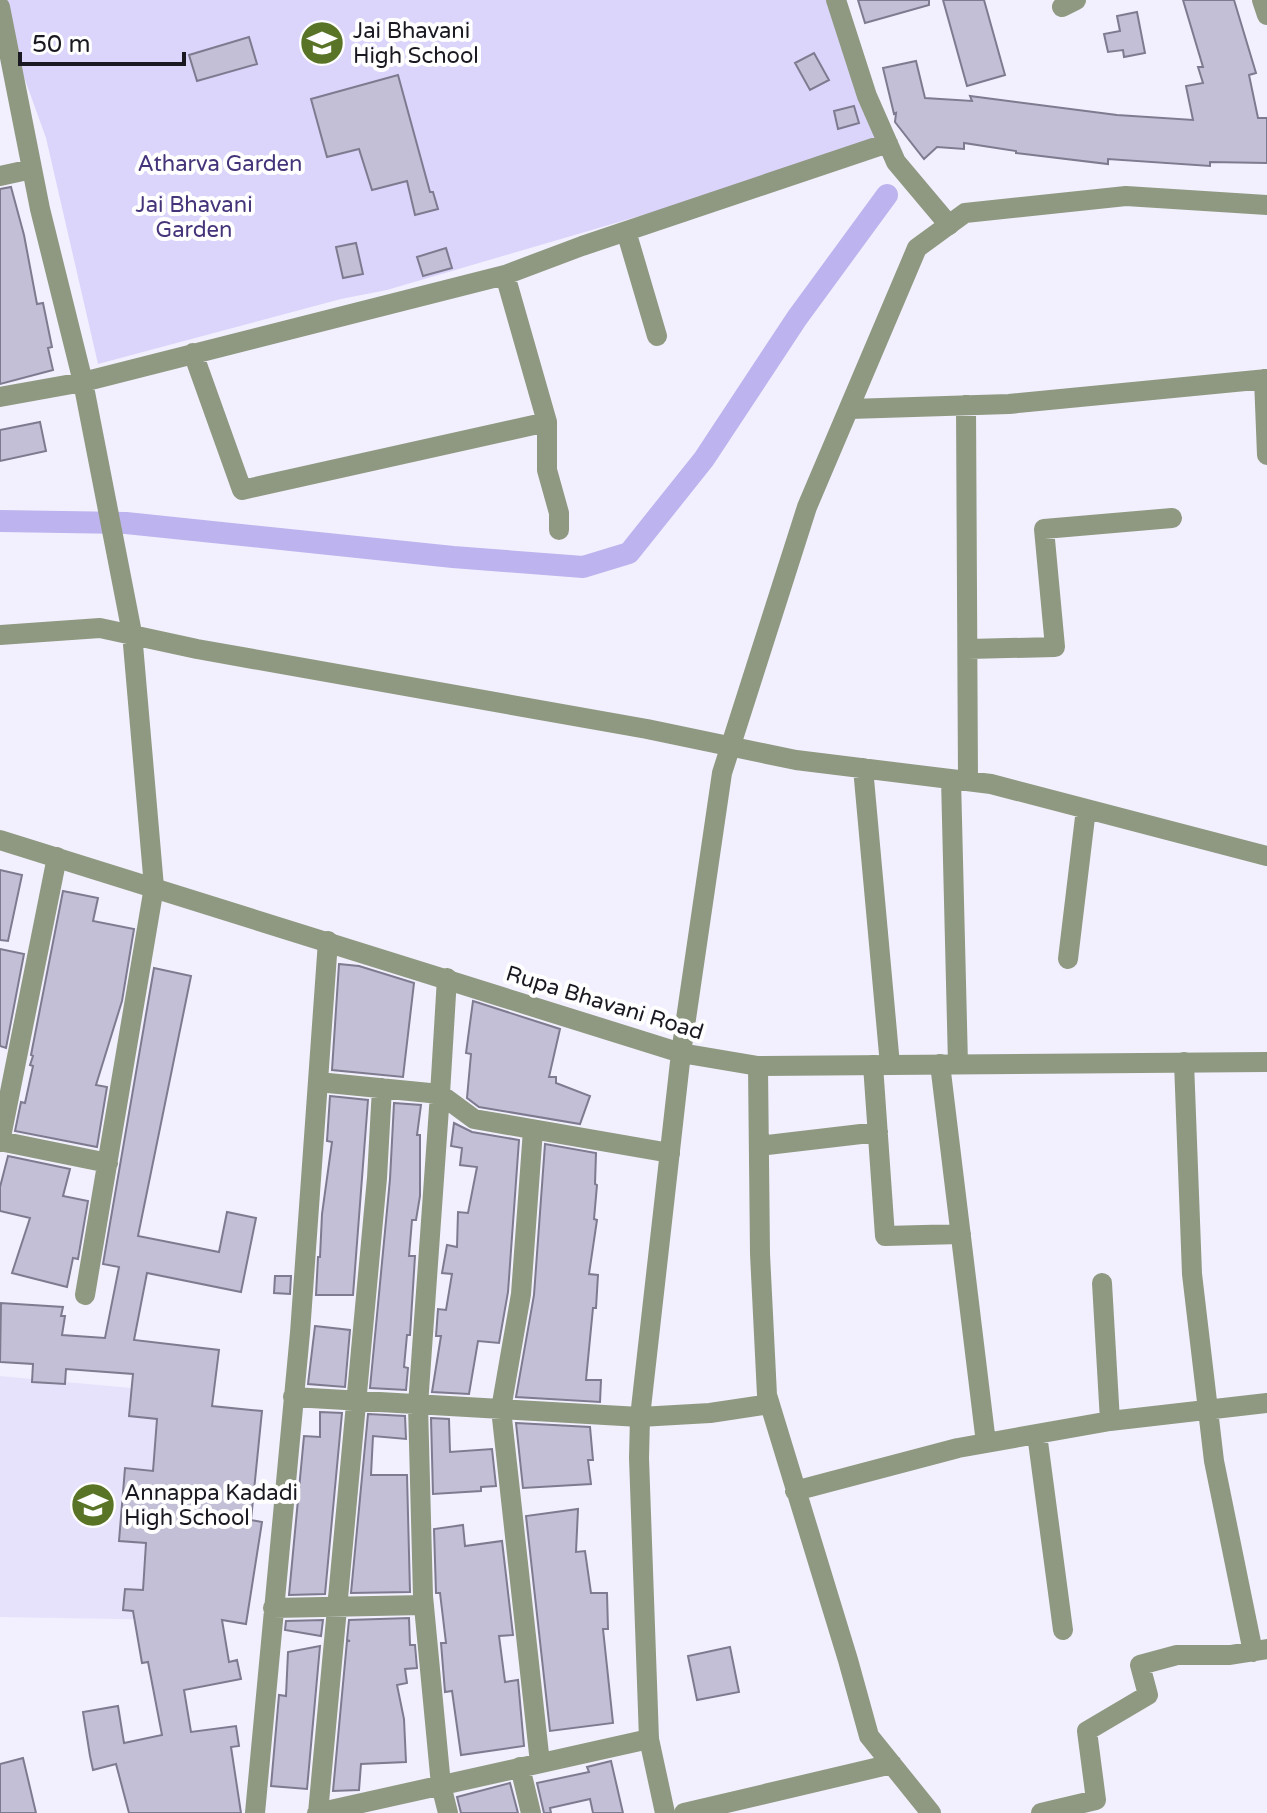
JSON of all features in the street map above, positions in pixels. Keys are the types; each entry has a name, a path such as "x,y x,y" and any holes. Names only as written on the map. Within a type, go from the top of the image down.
{"street":[{"path":"836,0 867,96 896,162 949,225"},
{"path":"1262,0 1267,15"},
{"path":"1,13 32,169 83,382 132,633 154,887 85,1295"},
{"path":"0,397 83,382 505,275 888,143"},
{"path":"0,176 32,169"},
{"path":"665,1813 649,1739 640,1417 681,1053 722,773 807,507 917,248 965,213 1126,196 1267,205"},
{"path":"626,231 657,336"},
{"path":"505,275 547,422 547,470 559,513 559,530"},
{"path":"193,353 242,490 547,422"},
{"path":"850,409 1009,404 1266,379 1267,455"},
{"path":"966,405 968,649 959,780 949,1064 961,1234 986,1443"},
{"path":"968,649 1055,647 1044,529 1172,518"},
{"path":"0,635 100,628 132,633 197,649 647,729 796,760 991,784 1267,856"},
{"path":"863,768 882,1065 878,1132 885,1236 961,1234"},
{"path":"1068,959 1086,809"},
{"name":"Rupa Bhavani Road","path":"0,840 681,1053 758,1066 1267,1062"},
{"path":"57,857 0,1142 108,1163"},
{"path":"255,1813 293,1397 328,941"},
{"path":"447,978 418,1405 424,1605 441,1785 448,1813"},
{"path":"1041,1813 1096,1800 1087,1731 1148,1695 1140,1665 1177,1655 1230,1655 1260,1650 1214,1461 1192,1274 1184,1062"},
{"path":"758,1066 760,1254 769,1404 869,1736 931,1813"},
{"path":"318,1082 440,1094 474,1119 670,1153"},
{"path":"382,1088 377,1178 317,1813 649,1739"},
{"path":"531,1813 530,1765 501,1409 521,1294 533,1130"},
{"path":"759,1146 878,1132"},
{"path":"1102,1283 1110,1421"},
{"path":"293,1397 640,1417 710,1413 769,1404"},
{"path":"795,1491 958,1448 1110,1421 1267,1403"},
{"path":"1037,1434 1063,1630"},
{"path":"273,1608 424,1605"},
{"path":"684,1813 892,1764"}],"shaded area":[{"name":"Annappa Kadadi High School","path":"0,1376 197,1394 176,1620 0,1617"}],"green space":[{"name":"Atharva Garden","path":"0,0 842,0 888,143 387,290 341,299 98,364 46,138 2,16"}],"building":[{"path":"858,0 929,0 929,5 865,23"},
{"path":"943,0 984,0 1005,75 967,86"},
{"path":"1183,0 1234,0 1256,73 1249,75 1258,118 1267,118 1267,163 1210,162 1210,166 1108,159 1108,164 964,143 964,149 937,147 924,159 895,122 896,113 883,68 916,61 925,98 972,101 970,96 1117,115 1193,120 1186,86 1203,83 1198,67 1203,67"},
{"path":"1137,12 1145,53 1124,57 1123,50 1108,52 1104,34 1120,31 1117,16"},
{"path":"249,37 257,64 197,81 189,55"},
{"path":"814,53 829,80 810,90 795,63"},
{"path":"398,75 430,192 433,192 438,209 415,215 407,181 372,190 359,149 327,157 311,99"},
{"path":"854,106 859,123 838,129 834,111"},
{"path":"11,187 37,304 43,303 52,347 48,348 53,370 0,384 0,189"},
{"path":"356,243 363,274 343,278 336,247"},
{"path":"446,248 452,268 423,276 417,257"},
{"path":"40,422 46,451 0,461 0,430"},
{"path":"0,870 22,875 8,941 0,940"},
{"path":"63,891 98,898 93,921 134,929 122,1001 96,1085 107,1087 97,1147 15,1131 33,1066 30,1065 31,1055"},
{"path":"0,949 24,954 6,1048 0,1046"},
{"path":"339,964 359,966 414,983 403,1077 332,1070"},
{"path":"154,968 191,976 138,1236 219,1252 227,1212 256,1218 241,1292 147,1273 134,1340 219,1350 212,1406 262,1411 251,1520 262,1522 246,1624 222,1620 229,1662 237,1660 241,1679 184,1690 191,1732 236,1726 239,1746 231,1747 241,1813 129,1813 116,1764 93,1770 83,1712 118,1706 124,1743 162,1735 148,1662 142,1663 133,1611 123,1610 125,1589 143,1590 146,1543 119,1541 125,1468 153,1471 157,1419 129,1416 133,1374 66,1369 65,1384 32,1382 33,1364 0,1362 1,1303 63,1307 62,1335 105,1338 119,1267 103,1264"},
{"path":"473,1001 560,1029 549,1077 556,1077 556,1083 590,1096 580,1124 479,1107 467,1098 471,1054 466,1053"},
{"path":"330,1096 368,1100 353,1295 316,1295 322,1214 332,1142 327,1141"},
{"path":"394,1103 421,1105 417,1135 420,1135 420,1196 416,1220 412,1220 409,1256 415,1256 410,1335 407,1335 404,1367 408,1368 406,1390 370,1388"},
{"path":"454,1123 472,1132 519,1140 508,1292 499,1343 478,1341 469,1394 432,1392 441,1336 436,1336 438,1309 446,1310 452,1274 442,1273 447,1245 457,1247 458,1212 468,1213 477,1167 460,1165 462,1148 451,1146"},
{"path":"545,1144 596,1153 594,1219 597,1220 589,1274 598,1275 586,1380 601,1380 600,1402 516,1397 534,1295"},
{"path":"8,1156 70,1169 63,1196 88,1201 78,1259 73,1258 67,1287 12,1273 30,1218 0,1211 0,1187"},
{"path":"275,1276 291,1276 290,1294 274,1293"},
{"path":"315,1326 350,1330 345,1387 308,1384"},
{"path":"320,1412 342,1413 325,1594 289,1595 304,1436 320,1437"},
{"path":"368,1414 405,1416 406,1439 373,1436 371,1475 407,1475 410,1592 351,1593"},
{"path":"431,1418 449,1419 450,1452 492,1449 496,1486 481,1487 481,1491 433,1494"},
{"path":"516,1423 590,1427 593,1460 588,1460 591,1484 523,1488"},
{"path":"578,1509 576,1552 585,1551 591,1593 607,1593 608,1629 603,1629 613,1723 550,1731 526,1516"},
{"path":"463,1525 465,1546 502,1541 513,1635 499,1636 505,1682 518,1680 524,1746 461,1755 452,1691 445,1692 441,1643 446,1643 440,1593 436,1593 434,1529"},
{"path":"409,1618 410,1645 415,1645 417,1668 405,1669 407,1683 397,1685 404,1719 406,1762 361,1764 359,1790 333,1791 347,1641 350,1641 347,1640 349,1620"},
{"path":"323,1620 321,1636 285,1630 286,1621"},
{"path":"320,1646 307,1789 271,1786 279,1695 286,1696 288,1652"},
{"path":"730,1647 739,1692 697,1700 688,1656"},
{"path":"23,1758 36,1813 0,1813 0,1764"},
{"path":"611,1761 623,1813 593,1813 590,1799 550,1808 551,1813 544,1813 537,1783 589,1772 587,1767"},
{"path":"510,1783 518,1813 461,1813 457,1797"}],"waterway":[{"path":"0,521 126,523 453,557 583,567 629,553 704,459 797,318 887,195"}],"place":[{"name":"Jai Bhavani High School","path":"322,43"},
{"name":"Annappa Kadadi High School","path":"93,1505"}],"park label":[{"name":"Jai Bhavani Garden","path":"194,216"}]}
